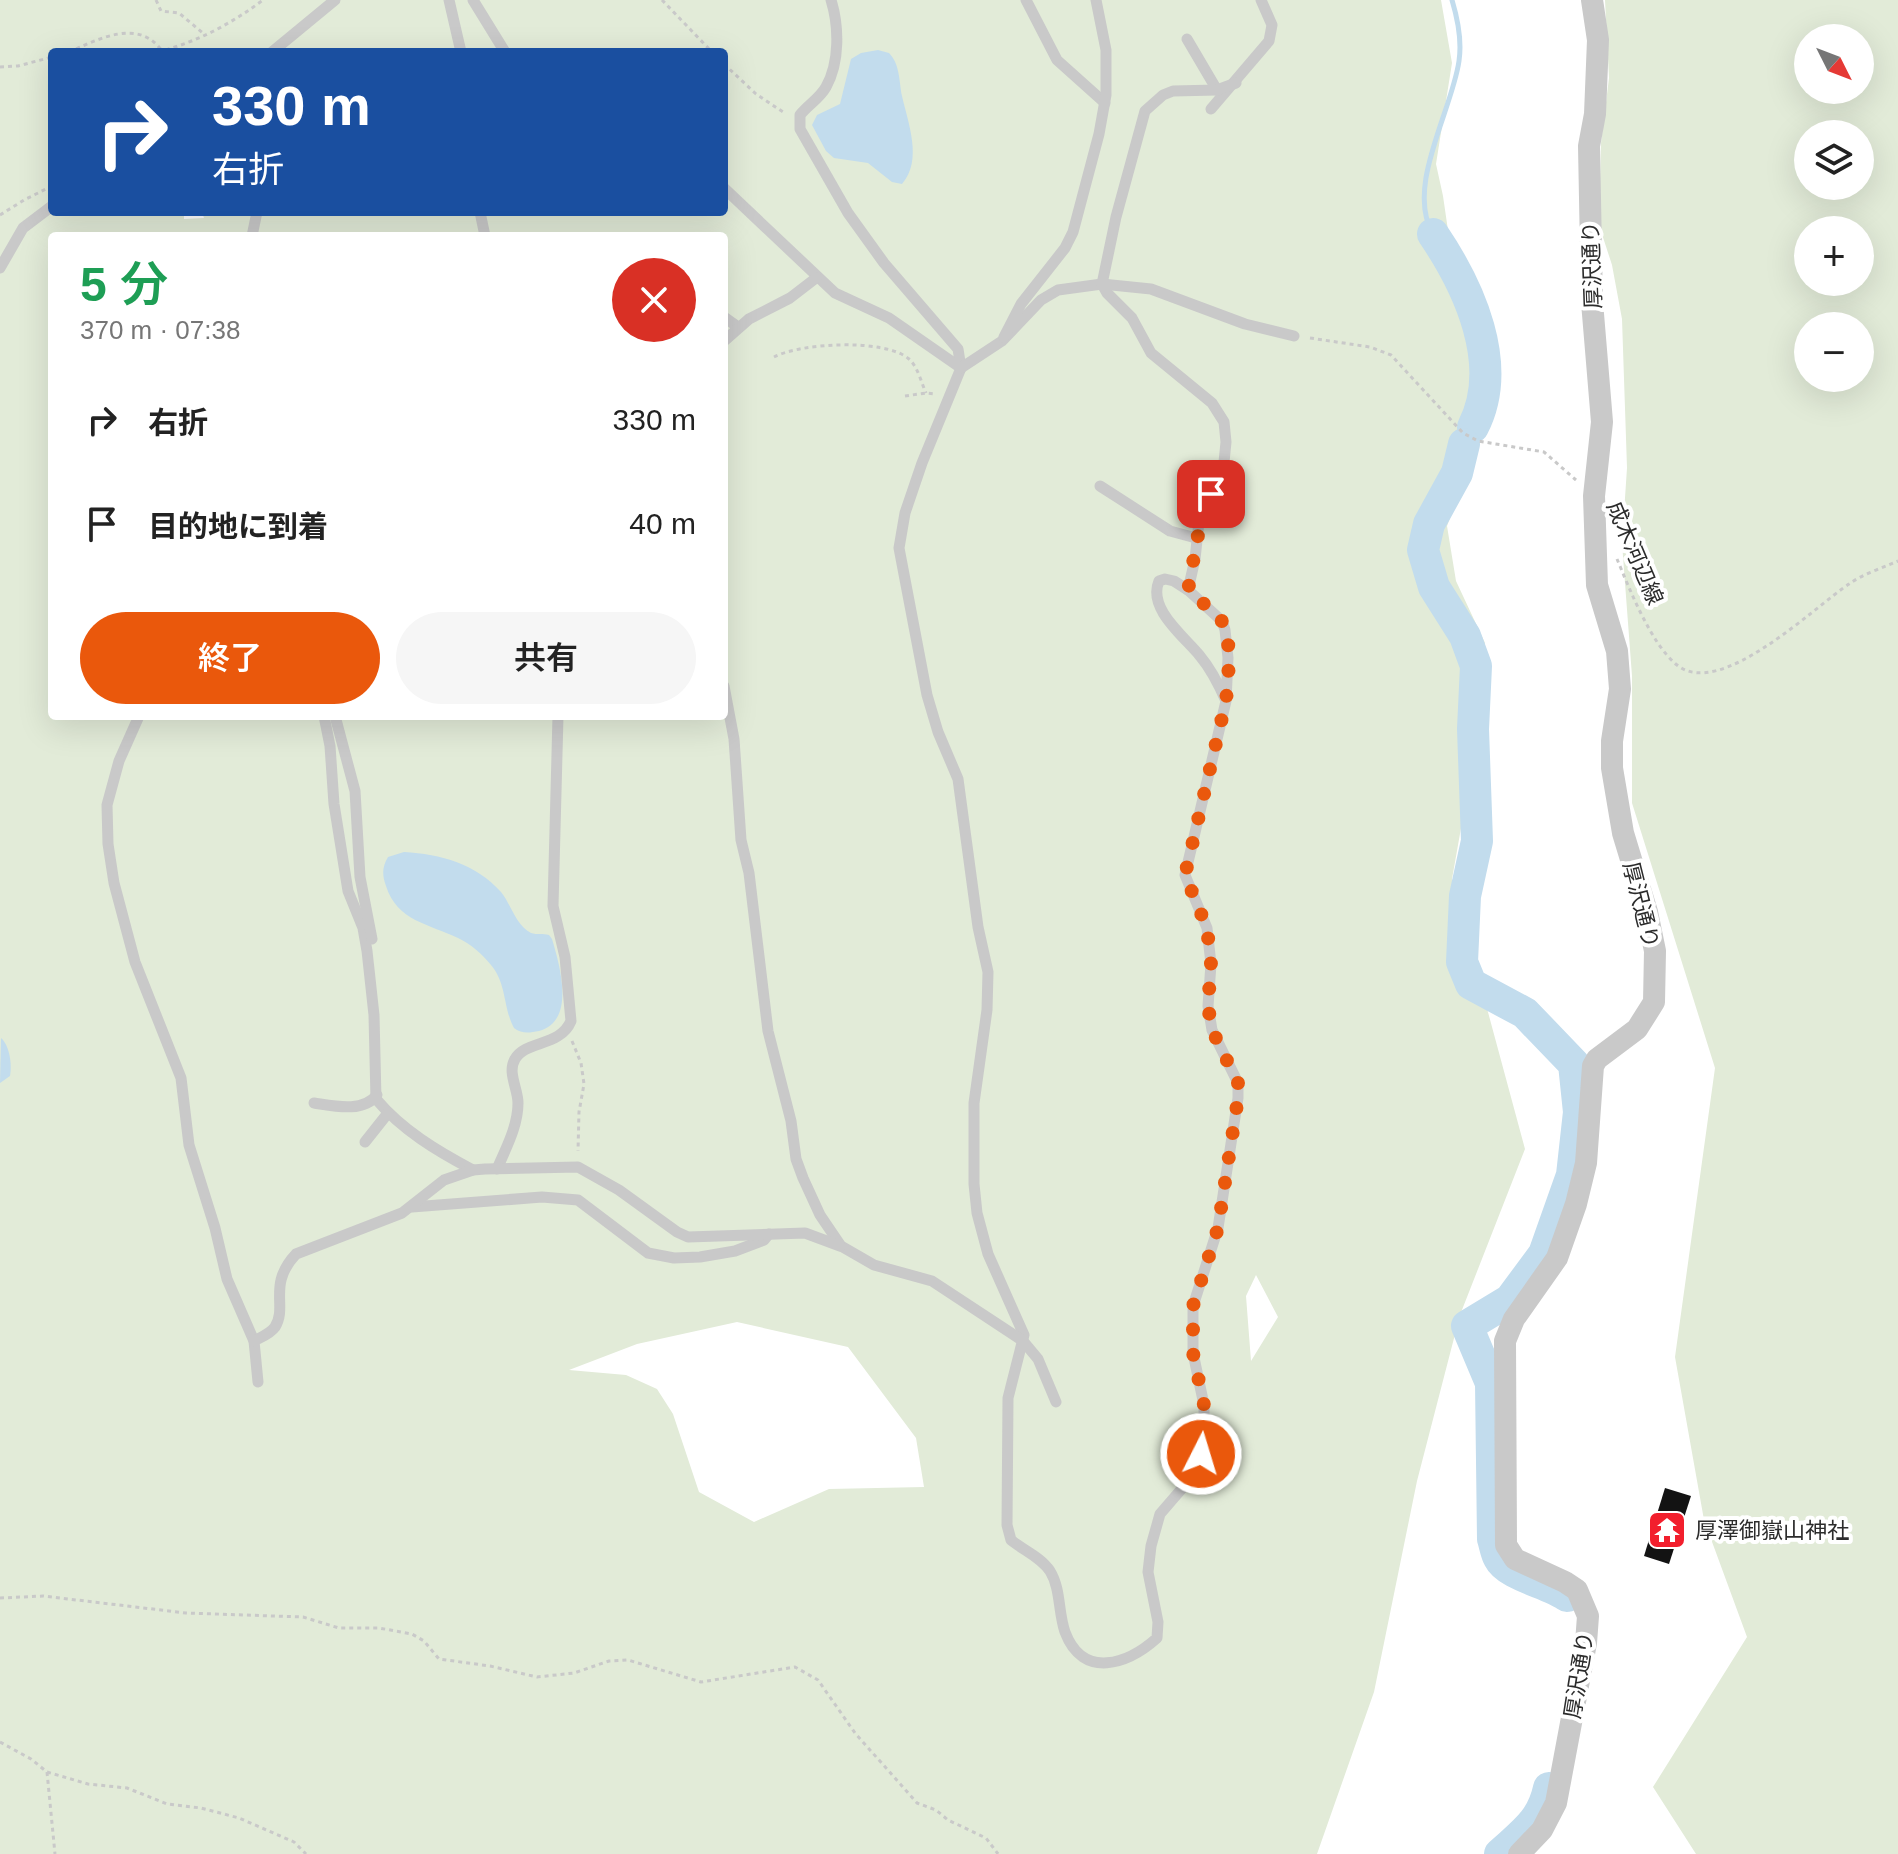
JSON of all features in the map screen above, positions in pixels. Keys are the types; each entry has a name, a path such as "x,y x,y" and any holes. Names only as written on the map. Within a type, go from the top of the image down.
{"street":[{"name":"厚沢通り","path":"1519,1854 1542,1830 1556,1803 1586,1643 1588,1616 1577,1590 1515,1559 1506,1545 1505,1341 1514,1319 1557,1258 1576,1204 1586,1163 1593,1066 1597,1059 1637,1029 1654,1002 1655,951 1647,912 1623,833 1612,768 1612,741 1620,689 1617,651 1597,585 1594,496 1602,422 1592,302 1589,146 1595,114 1598,40 1592,0"}],"lane":[{"path":"277,48 335,0"},
{"path":"449,0 460,48"},
{"path":"473,0 503,48"},
{"path":"831,0 837,37 832,68 821,94 800,115 800,129 848,213 890,270 958,349 961,368"},
{"path":"1026,0 1051,52 1105,103"},
{"path":"1002,341 1021,304 1065,248 1073,232 1105,103 1106,50 1096,0"},
{"path":"1211,109 1269,41 1272,25 1261,0"},
{"path":"1187,39 1217,90"},
{"path":"1188,590 1199,522 1224,462 1224,422 1212,403 1151,353 1132,318 1102,284 1145,111 1163,95 1173,91 1217,90 1236,83"},
{"path":"728,192 835,293 889,318 961,368"},
{"path":"0,268 23,228 48,209"},
{"path":"728,337 738,327 790,298 816,278"},
{"path":"1226,701 1202,658 1160,606 1155,592 1159,581 1174,581 1188,590 1222,621 1225,630 1228,658 1226,701 1185,875 1207,928 1211,964 1208,1006 1212,1030 1238,1083 1226,1189 1218,1228 1193,1306 1193,1353 1204,1405 1204,1444 1185,1485 1160,1514 1151,1546 1148,1572 1158,1622 1157,1638 1143,1650 1117,1663 1097,1662 1079,1652 1066,1633 1050,1571 1011,1540 1007,1509 1008,1398 1023,1341 1021,1325 988,1254 977,1213 972,1151 988,972 978,927 958,779 938,732 927,695 899,548 905,513 961,368 1002,341 1041,300 1058,290 1102,284 1151,289 1245,324 1294,336"},
{"path":"728,320 738,327"},
{"path":"1100,486 1170,531 1196,538"},
{"path":"728,707 734,739 741,840 751,886 756,947 773,1056 786,1099 796,1159 820,1215 841,1246"},
{"path":"137,720 119,761 107,805 108,844 114,883 122,924 135,962 181,1078 186,1133 227,1279 254,1341 258,1382"},
{"path":"325,720 348,891 363,928 367,951 374,1015 376,1099 388,1113 432,1147 473,1170"},
{"path":"336,720 355,791 360,877 375,954 383,1065 376,1099"},
{"path":"497,1169 516,1121 517,1087 512,1075 516,1057 568,1028 572,1011 553,906 558,720"},
{"path":"314,1103 353,1107 376,1099"},
{"path":"365,1142 388,1113"},
{"path":"412,1207 444,1180 473,1170 578,1167 619,1190 688,1237 805,1233 841,1246 874,1265 932,1281 1023,1341 1038,1359 1056,1402"},
{"path":"254,1341 269,1334 277,1324 281,1276 296,1254 412,1207 542,1197 578,1200 648,1253 674,1258 735,1251 764,1240 769,1234"}],"path":[{"path":"156,0 161,11 179,13 204,34"},
{"path":"175,48 234,22 263,0"},
{"path":"662,0 708,48"},
{"path":"78,48 121,33 147,38 158,48"},
{"path":"0,67 48,58"},
{"path":"728,68 800,129"},
{"path":"0,215 48,188"},
{"name":"成木河辺線","path":"1294,336 1370,347 1391,355 1463,433 1478,441 1544,452 1594,496"},
{"path":"774,357 787,350 824,347 887,349 909,359 926,393"},
{"path":"905,396 926,393 949,395"},
{"name":"成木河辺線","path":"1615,553 1639,609 1667,655 1679,667 1696,674 1713,672 1774,643 1853,581 1898,561"},
{"path":"568,1028 583,1073 578,1167"},
{"path":"0,1598 43,1596 186,1613 303,1617 339,1628 379,1628 412,1634 424,1641 439,1659 537,1677 574,1673 609,1661 628,1660 701,1682 795,1667 818,1680 855,1733 901,1789 917,1803 986,1838 998,1854"},
{"path":"0,1742 47,1772 88,1784 127,1788 167,1804 201,1808 239,1818 294,1842 306,1854"},
{"path":"47,1772 55,1854"}],"green space":[{"path":"0,0 1441,0 1452,63 1436,164 1450,244 1487,346 1475,453 1447,526 1456,581 1485,643 1478,732 1452,879 1525,1149 1460,1315 1417,1481 1374,1692 1317,1854 0,1854","holes":["1256,1275 1278,1317 1251,1361 1246,1296","737,1322 848,1347 916,1438 924,1487 829,1489 754,1522 699,1492 673,1414 657,1389 626,1375 569,1370 637,1344"]},
{"path":"1605,0 1898,0 1898,1854 1696,1854 1653,1787 1747,1637 1704,1520 1675,1357 1715,1068 1632,803 1632,676 1622,543 1627,468 1622,319 1612,265 1599,225 1601,143 1609,78"}],"water":[{"path":"878,50 889,53 895,62 910,129 912,164 902,184 892,182 868,163 834,158 826,151 812,125 817,115 840,104 851,59 861,53"},
{"path":"404,852 444,858 480,874 501,892 526,930 533,934 549,935 559,963 562,991 558,1016 551,1025 529,1033 514,1028 500,980 484,957 463,940 415,920 398,907 386,886 383,871 388,857"},
{"path":"1,1038 11,1067 10,1076 0,1083"}],"building":[{"path":"1665,1488 1691,1496 1669,1564 1644,1556"}],"waterway":[{"path":"1433,234 1426,215 1424,194 1427,172 1455,81 1460,53 1459,30 1452,0"},
{"path":"1433,234 1470,302 1484,353 1482,403 1473,427"},
{"path":"1464,444 1457,473 1429,524 1423,550 1434,587 1465,636 1476,666 1473,729 1477,841 1465,896 1462,962 1471,984 1525,1013 1574,1064 1579,1112 1572,1175 1544,1254 1510,1300 1467,1326 1491,1383 1493,1539 1497,1554 1511,1570 1567,1596"},
{"path":"1500,1854 1536,1818 1549,1788"}],"place":[{"name":"厚澤御嶽山神社","path":"1667,1530"}],"route":[{"path":"1201,1454 1205,1432 1204,1405 1193,1353 1193,1306 1218,1228 1238,1098 1238,1083 1212,1030 1208,1006 1211,964 1207,928 1185,875 1226,701 1228,676 1222,621 1188,590 1199,522 1211,494"}]}
